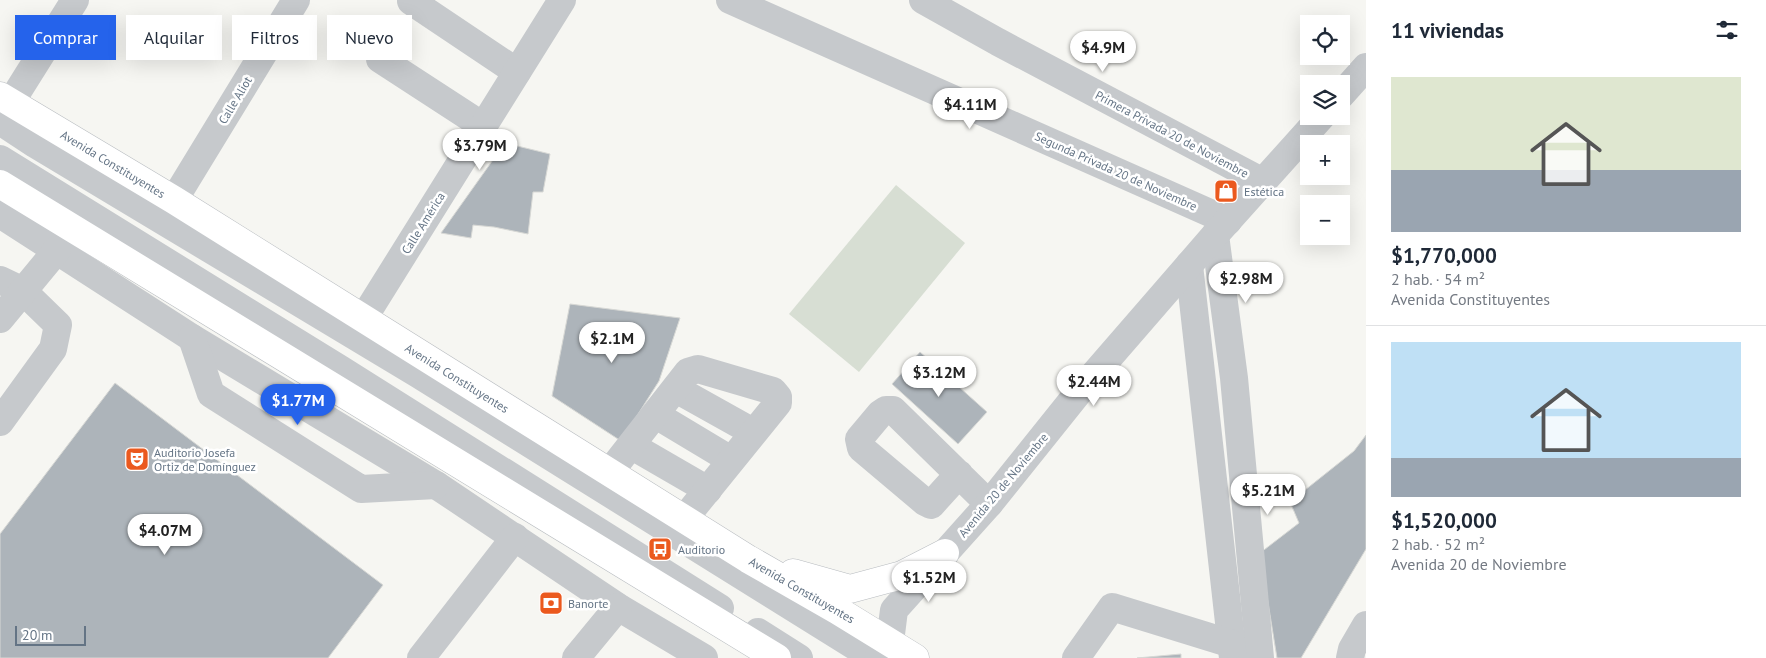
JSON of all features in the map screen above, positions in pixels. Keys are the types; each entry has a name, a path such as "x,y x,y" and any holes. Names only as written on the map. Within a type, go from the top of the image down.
{"main road":[{"name":"Avenida Constituyentes","path":"4,106 174,200 748,559 881,653 915,658"},
{"path":"0,184 777,658"},
{"path":"748,559 850,590 902,575 945,553"}],"street":[{"path":"75,0 4,106 35,144 881,653"},
{"name":"Calle Aliot","path":"174,200 296,0"},
{"name":"Calle América","path":"363,319 562,0"},
{"name":"Segunda Privada 20 de Noviembre","path":"730,0 1221,228"},
{"name":"Primera Privada 20 de Noviembre","path":"923,0 998,42 1263,182"},
{"path":"411,1 517,72"},
{"path":"382,60 483,126"},
{"path":"1350,85 1366,67"},
{"name":"Avenida 20 de Noviembre","path":"881,653 894,610 989,504 1078,393 1221,228 1314,125"},
{"path":"0,159 340,369 799,658"},
{"path":"0,214 192,338 436,485 618,607 704,658"},
{"path":"1221,228 1260,658"},
{"path":"0,319 11,285 57,250"},
{"path":"1076,658 1112,607 1233,651 1189,265"},
{"path":"0,422 53,349 58,325 11,285"},
{"path":"192,338 211,394 361,489 436,485"},
{"path":"609,473 688,372 698,369 773,391 778,397 778,403 684,519"},
{"path":"676,388 754,432"},
{"path":"656,415 731,460"},
{"path":"632,446 708,490"},
{"path":"960,474 989,504"},
{"path":"421,658 514,537"},
{"path":"576,658 618,607"},
{"path":"1347,655 1366,625"}],"shaded area":[{"path":"896,185 965,243 859,372 789,314"}],"building":[{"path":"505,143 550,154 543,192 533,192 528,234 473,225 471,238 441,233"},
{"path":"570,304 680,318 659,381 621,441 552,396"},
{"path":"920,352 987,412 958,444 892,384"},
{"name":"Auditorio Josefa Ortiz de Domínguez","path":"115,383 383,585 328,658 0,658 0,534"},
{"path":"1366,435 1366,549 1301,658 1277,658 1260,553 1299,523 1290,502 1354,451"},
{"path":"1181,654 1181,658 1137,658"}],"place":[{"name":"Estética","path":"1226,191"},
{"name":"Auditorio Josefa Ortiz de Domínguez","path":"137,459"},
{"name":"Auditorio","path":"660,549"},
{"name":"Banorte","path":"551,603"}]}
